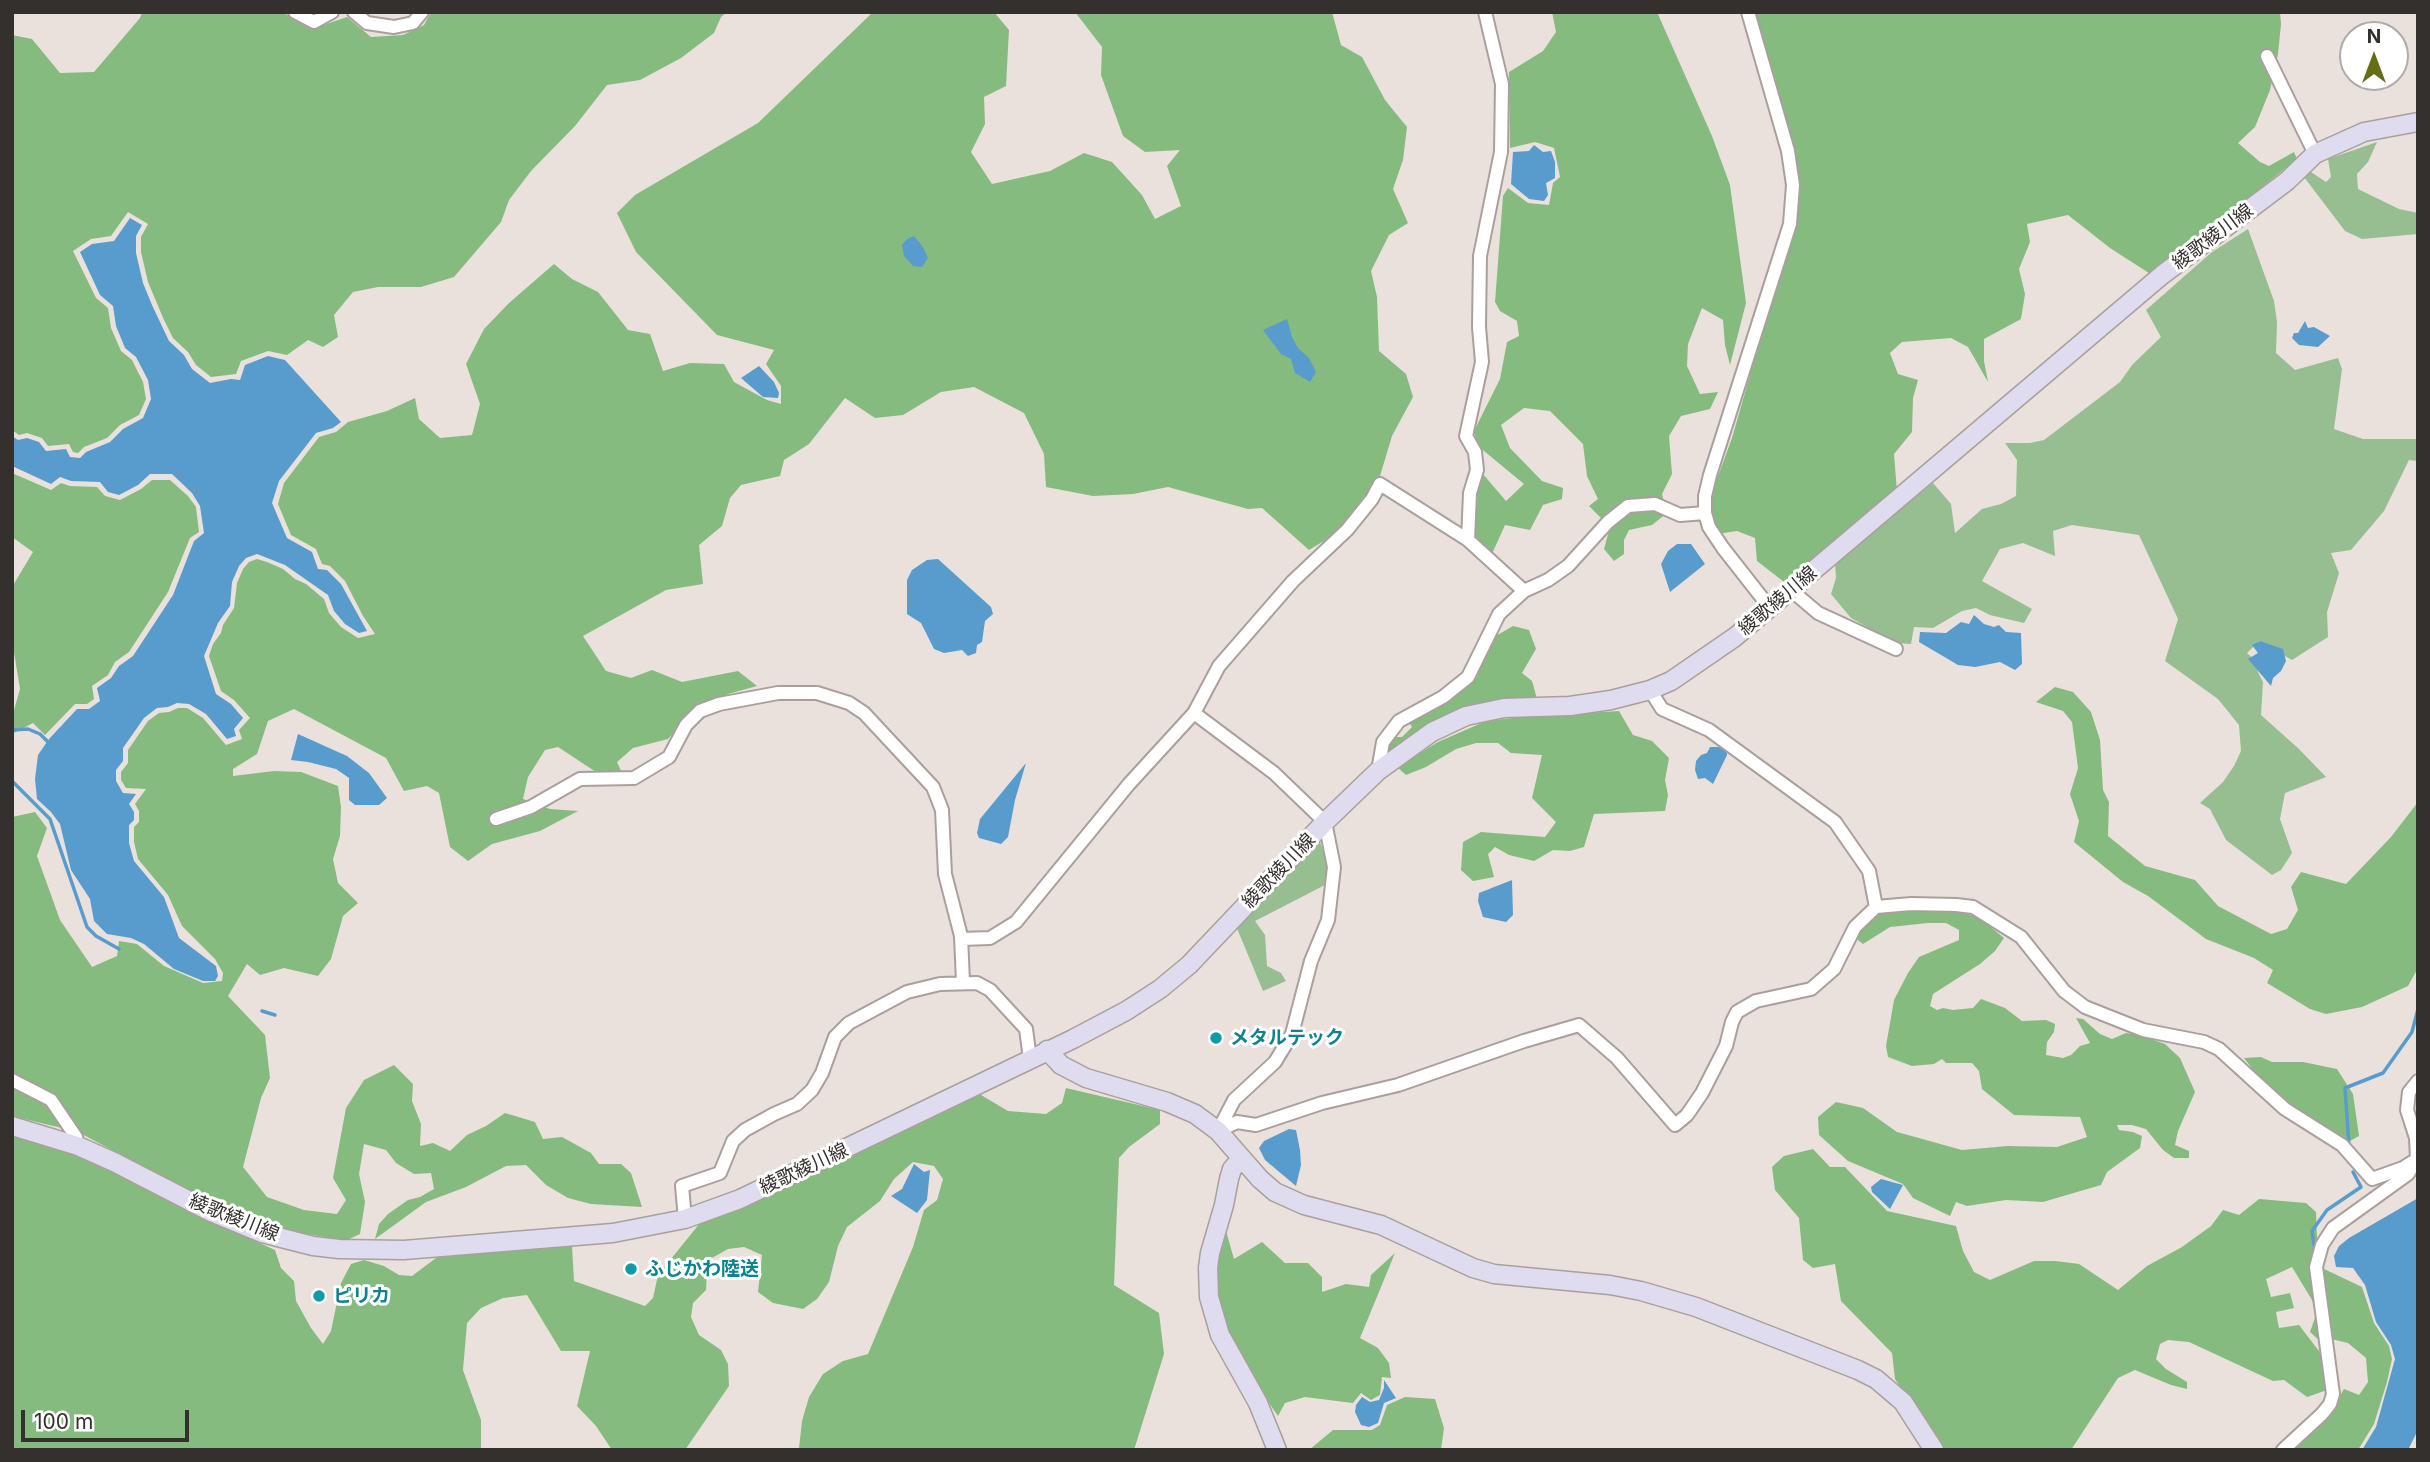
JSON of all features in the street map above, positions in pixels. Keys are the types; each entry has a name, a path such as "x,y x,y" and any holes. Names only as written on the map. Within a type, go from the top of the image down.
{"main road":[{"name":"綾歌綾川線","path":"12,1126 78,1146 124,1166 211,1212 262,1233 313,1246 339,1249 404,1250 600,1234 685,1219 740,1199 1126,1011 1189,965 1325,822 1378,771 1433,732 1466,716 1504,708 1570,706 1611,700 1650,690 1671,681 1735,637 2162,275 2287,181 2315,154 2364,132 2418,122"},
{"path":"1047,1050 1072,1072 1183,1108 1218,1132 1275,1192 1304,1205 1381,1225 1473,1268 1494,1274 1610,1285 1696,1307 1858,1370 1876,1379 1903,1402 1934,1450"},
{"path":"1241,1159 1228,1178 1224,1205 1210,1253 1209,1297 1220,1335 1258,1403 1278,1450"}],"street":[{"path":"295,12 314,22 332,12"},
{"path":"354,12 367,23 394,27 414,23 422,12"},
{"path":"1468,540 1469,493 1477,470 1475,452 1466,436 1482,362 1479,327 1480,256 1502,152 1502,83 1485,12"},
{"path":"1748,12 1788,151 1793,185 1790,224 1710,475 1705,496 1705,513 1709,527 1770,608"},
{"path":"2267,56 2315,154"},
{"path":"961,939 990,938 1016,922 1122,792 1194,713 1219,666 1293,581 1347,530 1372,499 1380,484 1468,540 1524,591"},
{"path":"1378,771 1383,742 1399,721 1443,697 1468,677 1499,614 1524,591 1548,580 1568,566 1608,523 1628,506 1656,504 1679,515 1705,513"},
{"path":"1791,590 1818,613 1896,649"},
{"path":"1650,690 1662,709 1709,730 1835,822 1869,871 1876,907"},
{"path":"496,819 531,807 580,779 634,778 669,757 686,725 700,711 719,704 778,693 817,693 849,703 864,713 933,787 942,810 945,874 961,939 963,982"},
{"path":"1194,713 1274,773 1325,822 1334,867 1328,920 1311,961 1292,1034 1275,1062 1234,1100 1218,1132"},
{"path":"1218,1132 1237,1122 1256,1125 1322,1103 1398,1085 1524,1041 1579,1025 1616,1058 1675,1125 1687,1115 1702,1093 1726,1046 1737,1012 1756,1001 1811,989 1834,969 1855,927 1876,907 1911,904 1973,908 2021,937 2064,990 2085,1007 2143,1030 2204,1042 2219,1049 2285,1109 2342,1145 2372,1179 2403,1168 2417,1159"},
{"path":"685,1219 682,1186 720,1173 733,1141 745,1130 797,1104 805,1097 822,1073 835,1037 849,1023 907,992 940,984 978,983 990,990 1026,1029 1030,1059"},
{"path":"12,1080 51,1100 76,1137 78,1146"},
{"path":"2283,1450 2322,1414 2330,1404 2333,1394 2316,1267 2322,1245 2333,1228 2408,1174 2417,1159 2416,1138 2407,1110 2409,1092 2418,1081"}],"green space":[{"path":"142,12 281,12 315,28 347,17 371,37 403,35 424,25 431,12 727,12 721,17 714,33 681,58 640,80 607,85 575,126 531,171 509,200 501,222 454,277 421,287 378,287 353,292 334,315 338,337 323,347 308,340 287,355 268,351 241,361 236,374 211,377 196,365 188,352 173,338 148,282 141,252 141,237 148,224 128,212 111,236 91,239 73,251 96,298 108,308 111,328 121,351 132,360 143,382 146,399 139,415 120,425 107,438 84,447 78,453 73,452 69,444 48,446 42,438 27,433 19,435 12,430 12,35 32,39 60,73 94,72 140,18"},
{"path":"873,12 994,12 1009,30 1006,86 984,97 985,124 971,152 992,184 1050,171 1084,153 1112,162 1142,195 1155,219 1181,206 1167,166 1180,150 1145,152 1123,136 1101,75 1102,47 1075,12 1332,12 1341,45 1362,57 1385,100 1407,127 1403,160 1393,189 1408,223 1389,235 1371,271 1377,297 1379,351 1406,374 1413,397 1392,436 1380,476 1342,530 1309,550 1262,508 1248,509 1168,487 1133,494 1093,496 1046,487 1044,454 1024,413 974,387 941,392 903,415 875,418 845,398 809,444 784,460 780,476 741,485 730,498 722,526 699,545 703,584 666,590 583,636 606,671 631,678 652,670 682,682 738,671 757,686 728,694 694,711 668,739 633,748 617,762 622,773 596,772 558,747 545,750 528,777 523,799 550,809 578,811 540,831 492,844 468,861 450,847 439,793 427,786 404,791 386,758 294,709 268,721 257,754 233,769 233,776 274,771 301,772 338,786 341,807 340,836 333,859 338,883 358,903 343,916 331,959 318,976 284,968 260,975 247,964 228,996 265,1035 270,1078 261,1098 243,1167 267,1197 304,1210 337,1214 346,1200 333,1178 346,1108 364,1080 394,1065 413,1084 412,1101 421,1124 420,1146 433,1143 450,1151 467,1135 505,1113 535,1122 543,1139 562,1137 591,1153 599,1164 621,1164 631,1173 642,1207 591,1204 568,1198 546,1185 526,1165 506,1166 466,1187 426,1202 375,1239 379,1224 388,1214 408,1200 434,1189 431,1173 414,1174 396,1163 386,1150 364,1144 359,1174 365,1202 360,1234 345,1241 259,1225 78,1132 12,1116 12,817 35,812 47,828 37,856 60,920 92,967 117,956 119,941 137,944 164,966 203,983 222,981 223,973 215,959 182,926 168,895 138,859 134,827 139,822 139,811 135,804 146,789 126,788 121,780 121,772 128,763 128,750 148,721 159,713 187,708 203,718 226,745 242,739 239,730 250,718 234,700 221,691 209,656 234,608 237,583 249,562 257,559 267,562 306,584 324,599 329,613 341,627 358,638 375,634 345,581 330,566 322,564 316,549 291,535 278,504 284,483 319,437 336,432 348,422 387,411 415,398 419,419 440,438 472,435 480,404 466,364 484,329 554,264 572,279 598,292 628,330 650,334 663,371 690,363 724,364 734,382 767,400 781,404 781,386 766,364 774,350 717,335 636,252 617,213 635,195 758,123"},
{"path":"1552,12 1657,12 1712,136 1730,185 1746,303 1730,365 1723,320 1702,308 1688,344 1687,366 1700,394 1718,392 1710,409 1681,416 1669,436 1672,474 1662,494 1667,513 1652,525 1629,530 1624,540 1624,554 1614,561 1604,549 1610,527 1589,506 1598,499 1587,476 1583,444 1550,411 1524,408 1501,425 1510,448 1542,481 1563,488 1562,499 1543,505 1530,530 1505,525 1491,556 1475,536 1482,473 1506,501 1524,484 1478,446 1474,431 1500,379 1507,342 1519,336 1517,321 1500,311 1495,302 1503,196 1508,188 1528,203 1549,205 1553,183 1560,177 1554,148 1535,142 1510,148 1509,72 1543,51 1556,32"},
{"path":"1750,12 2280,12 2278,54 2270,90 2255,127 2238,143 2260,162 2269,166 2294,152 2297,159 2152,275 2110,248 2068,215 2027,224 2030,242 2019,269 2025,294 2021,319 1984,339 1988,382 1968,347 1951,338 1902,342 1890,353 1898,374 1918,380 1913,398 1912,432 1894,454 1897,492 1788,585 1757,561 1755,538 1737,531 1717,534 1710,512 1713,490 1732,438 1779,274 1799,186"},
{"path":"2377,142 2368,162 2357,174 2358,189 2399,209 2418,213 2418,234 2362,239 2345,231 2304,177 2311,172 2326,182 2331,177 2328,159"},
{"path":"2248,229 2274,301 2277,322 2276,353 2295,370 2338,358 2342,369 2334,429 2363,439 2418,439 2418,461 2409,460 2384,511 2351,550 2331,553 2339,573 2327,612 2328,637 2292,660 2259,641 2247,653 2257,662 2263,682 2261,715 2326,777 2285,793 2280,819 2292,853 2281,870 2272,875 2226,840 2210,809 2200,803 2223,782 2234,766 2241,751 2239,725 2218,699 2165,661 2178,619 2139,535 2072,525 2053,531 2055,556 2023,543 2000,549 1982,581 2032,609 2024,623 1990,615 1976,608 1962,611 1933,628 1914,627 1911,644 1895,643 1851,618 1831,594 1836,578 1835,562 1933,483 1951,504 1955,533 1982,509 2001,504 2016,496 2017,460 2005,443 2044,440 2120,382 2132,365 2161,337 2146,310 2212,252"},
{"path":"12,473 51,490 61,483 97,487 105,496 120,500 152,480 170,480 196,507 199,532 190,538 168,592 129,652 115,662 108,675 92,686 94,699 87,704 75,704 45,735 33,723 12,734 12,710 20,689 12,640 12,587 33,552 12,537"},
{"path":"1513,626 1529,630 1536,649 1522,673 1532,681 1537,699 1386,754 1393,737 1402,737 1412,727 1407,719 1453,699 1477,677 1485,649 1494,637"},
{"path":"2055,687 2073,692 2091,712 2100,740 2103,790 2109,802 2108,836 2145,866 2195,880 2218,906 2271,934 2287,929 2298,910 2291,887 2301,872 2346,884 2391,837 2418,802 2418,968 2408,986 2362,1007 2326,1014 2310,1009 2267,983 2273,970 2254,958 2206,939 2148,896 2123,882 2074,842 2079,821 2070,794 2078,768 2072,722 2063,711 2036,702"},
{"path":"1619,711 1633,735 1652,741 1669,758 1665,780 1668,795 1665,811 1594,814 1584,847 1570,851 1553,850 1534,861 1509,855 1495,847 1488,854 1494,877 1473,881 1461,870 1463,842 1481,832 1545,837 1556,822 1532,798 1542,755 1511,753 1498,743 1476,743 1456,749 1426,767 1406,775 1397,767 1438,742 1486,721"},
{"path":"1320,842 1328,865 1325,885 1255,921 1265,935 1267,966 1281,973 1286,981 1263,991 1236,926 1272,886"},
{"path":"1959,910 1981,919 2004,938 1995,951 1980,964 1933,994 1930,1006 1937,1010 1973,1008 1981,999 2005,1008 2022,1021 2046,1020 2055,1024 2054,1032 2047,1042 2046,1055 2063,1058 2071,1055 2080,1046 2090,1043 2076,1018 2083,1019 2100,1034 2112,1039 2126,1033 2165,1044 2180,1058 2195,1092 2178,1131 2175,1145 2189,1151 2189,1158 2174,1158 2163,1150 2146,1129 2117,1125 2119,1130 2142,1136 2140,1148 2107,1172 2101,1185 2043,1202 2006,1200 1967,1206 1956,1202 1950,1216 1913,1198 1903,1184 1848,1161 1819,1135 1818,1117 1836,1102 1863,1108 1897,1132 1962,1150 2008,1146 2057,1147 2087,1137 2080,1117 2014,1115 1982,1089 1979,1071 1972,1063 1946,1063 1942,1059 1934,1064 1912,1066 1888,1057 1886,1046 1894,1000 1908,973 1919,957 1959,940 1959,930 1946,923 1890,927 1863,944 1854,937 1870,919 1885,911"},
{"path":"2261,1057 2272,1062 2303,1062 2337,1069 2353,1094 2359,1136 2346,1143 2292,1109 2244,1058"},
{"path":"1066,1088 1160,1110 1160,1124 1119,1158 1114,1285 1159,1313 1164,1354 1134,1450 795,1450 799,1448 802,1421 809,1397 823,1374 843,1361 868,1354 913,1247 924,1210 937,1200 943,1179 934,1166 913,1162 894,1179 880,1201 847,1227 838,1246 829,1282 817,1299 803,1309 773,1303 758,1292 762,1255 744,1247 728,1249 712,1258 707,1271 706,1290 693,1303 691,1317 699,1335 721,1350 728,1364 729,1386 685,1450 612,1450 596,1426 577,1406 590,1351 561,1351 527,1295 503,1298 481,1308 467,1323 463,1370 481,1420 481,1450 12,1450 12,1133 81,1154 207,1219 275,1250 281,1268 294,1281 296,1301 323,1344 331,1331 341,1283 351,1264 364,1260 384,1266 399,1275 412,1276 440,1255 572,1246 574,1281 645,1306 653,1298 658,1275 700,1223 731,1211 976,1092 1008,1111 1046,1114 1062,1103"},
{"path":"1813,1149 1830,1167 1845,1167 1887,1211 1956,1226 1963,1251 1974,1272 1990,1280 2034,1261 2055,1261 2079,1264 2118,1290 2147,1266 2182,1247 2211,1226 2223,1210 2239,1215 2259,1199 2306,1203 2316,1212 2321,1342 2310,1332 2316,1315 2312,1300 2292,1267 2266,1279 2271,1297 2290,1293 2294,1308 2276,1312 2279,1328 2299,1325 2322,1355 2327,1390 2307,1397 2284,1380 2273,1381 2189,1342 2168,1340 2160,1344 2156,1359 2187,1382 2187,1389 2135,1370 2118,1378 2071,1450 1944,1450 1933,1439 1895,1379 1892,1353 1841,1301 1835,1264 1813,1268 1803,1260 1799,1218 1775,1190 1772,1167 1784,1156"},
{"path":"1226,1231 1234,1259 1262,1242 1285,1263 1308,1263 1322,1277 1322,1292 1346,1284 1369,1287 1371,1275 1395,1253 1360,1338 1378,1348 1389,1363 1391,1378 1382,1377 1380,1395 1371,1400 1361,1393 1353,1403 1305,1397 1285,1403 1278,1416 1256,1384 1229,1335 1216,1297 1218,1261"},
{"path":"2322,1268 2362,1287 2374,1323 2389,1346 2392,1359 2374,1424 2358,1450 2291,1450 2330,1413 2344,1389 2359,1395 2368,1382 2366,1358 2348,1343 2331,1339"},
{"path":"1405,1397 1435,1399 1444,1428 1441,1450 1309,1450 1333,1430 1372,1430 1380,1425 1387,1405"}],"water":[{"path":"1534,145 1543,152 1551,151 1555,162 1555,178 1546,183 1548,195 1544,201 1529,199 1511,184 1513,152 1529,151"},
{"path":"130,218 142,225 136,236 136,253 143,283 152,305 169,341 184,355 192,369 210,383 240,380 245,365 268,356 285,360 341,422 333,428 316,433 279,481 272,503 287,538 312,552 318,569 327,570 341,584 367,631 359,633 345,624 334,611 328,595 285,565 257,554 246,558 232,582 230,606 218,623 204,656 216,694 231,704 243,718 234,729 236,736 227,739 206,714 189,704 177,703 157,708 144,718 123,748 123,761 116,770 116,781 123,793 136,794 129,804 134,812 134,820 129,825 129,843 134,861 164,897 179,938 216,966 218,976 215,981 203,981 174,969 144,944 131,938 107,934 94,921 90,899 71,870 60,824 37,799 35,779 38,755 77,709 89,709 100,701 97,688 133,656 173,595 194,541 204,533 200,506 192,493 172,474 150,474 138,485 119,495 108,492 100,482 71,481 60,477 51,484 12,466 12,436 18,440 27,438 39,442 46,451 66,449 70,457 80,458 86,452 110,442 123,429 143,418 151,399 148,380 136,357 125,348 116,326 113,306 100,295 80,252 92,244 114,241"},
{"path":"914,236 928,258 922,267 913,266 904,256 902,245"},
{"path":"1287,319 1298,348 1309,358 1316,372 1310,382 1295,373 1291,359 1281,354 1263,330"},
{"path":"2305,321 2308,328 2314,327 2330,336 2318,347 2299,345 2292,338"},
{"path":"759,366 774,382 779,393 778,398 763,397 741,378"},
{"path":"1677,544 1691,544 1705,564 1670,592 1661,564 1668,551"},
{"path":"938,559 991,607 993,614 985,621 982,642 977,645 976,653 968,656 962,650 944,653 934,649 921,623 907,614 907,580 912,570 927,560"},
{"path":"1974,615 1984,624 1994,627 1999,625 2006,632 2021,633 2022,664 2015,670 2000,662 1975,667 1958,665 1919,642 1920,632 1946,633 1961,622 1969,624"},
{"path":"2260,641 2283,649 2286,661 2281,671 2273,678 2271,686 2248,659 2258,653 2252,645"},
{"path":"298,734 347,756 369,773 387,798 379,805 355,805 349,800 349,778 336,769 291,760"},
{"path":"1710,747 1726,747 1727,755 1713,784 1705,778 1698,779 1695,770 1696,761 1707,753"},
{"path":"1026,763 1008,837 1001,844 979,838 977,833 980,819"},
{"path":"1512,880 1513,915 1506,922 1483,917 1478,901 1479,893"},
{"path":"1289,1129 1296,1130 1300,1150 1301,1165 1296,1186 1265,1160 1259,1148 1264,1141"},
{"path":"914,1164 924,1172 930,1170 927,1200 917,1213 891,1196 902,1189"},
{"path":"1881,1179 1903,1185 1890,1209 1872,1192 1871,1187"},
{"path":"2418,1198 2418,1430 2408,1450 2362,1450 2376,1427 2395,1359 2391,1345 2376,1322 2365,1285 2353,1268 2336,1267 2334,1256 2339,1246 2349,1238"},
{"path":"1384,1380 1396,1398 1384,1403 1378,1423 1369,1427 1361,1425 1355,1412 1356,1405 1362,1397 1370,1402 1379,1400"}],"waterway":[{"path":"12,730 28,729 40,734 50,744"},
{"path":"12,781 50,819 87,927 96,936 119,949"},
{"path":"2349,1146 2345,1088 2383,1073 2412,1032 2418,1009"},
{"path":"262,1011 275,1015"},
{"path":"2314,1245 2312,1231 2327,1210 2361,1187 2353,1172"}],"place":[{"name":"メタルテック","path":"1216,1038"},
{"name":"ふじかわ陸送","path":"631,1269"},
{"name":"ピリカ","path":"319,1296"}]}
